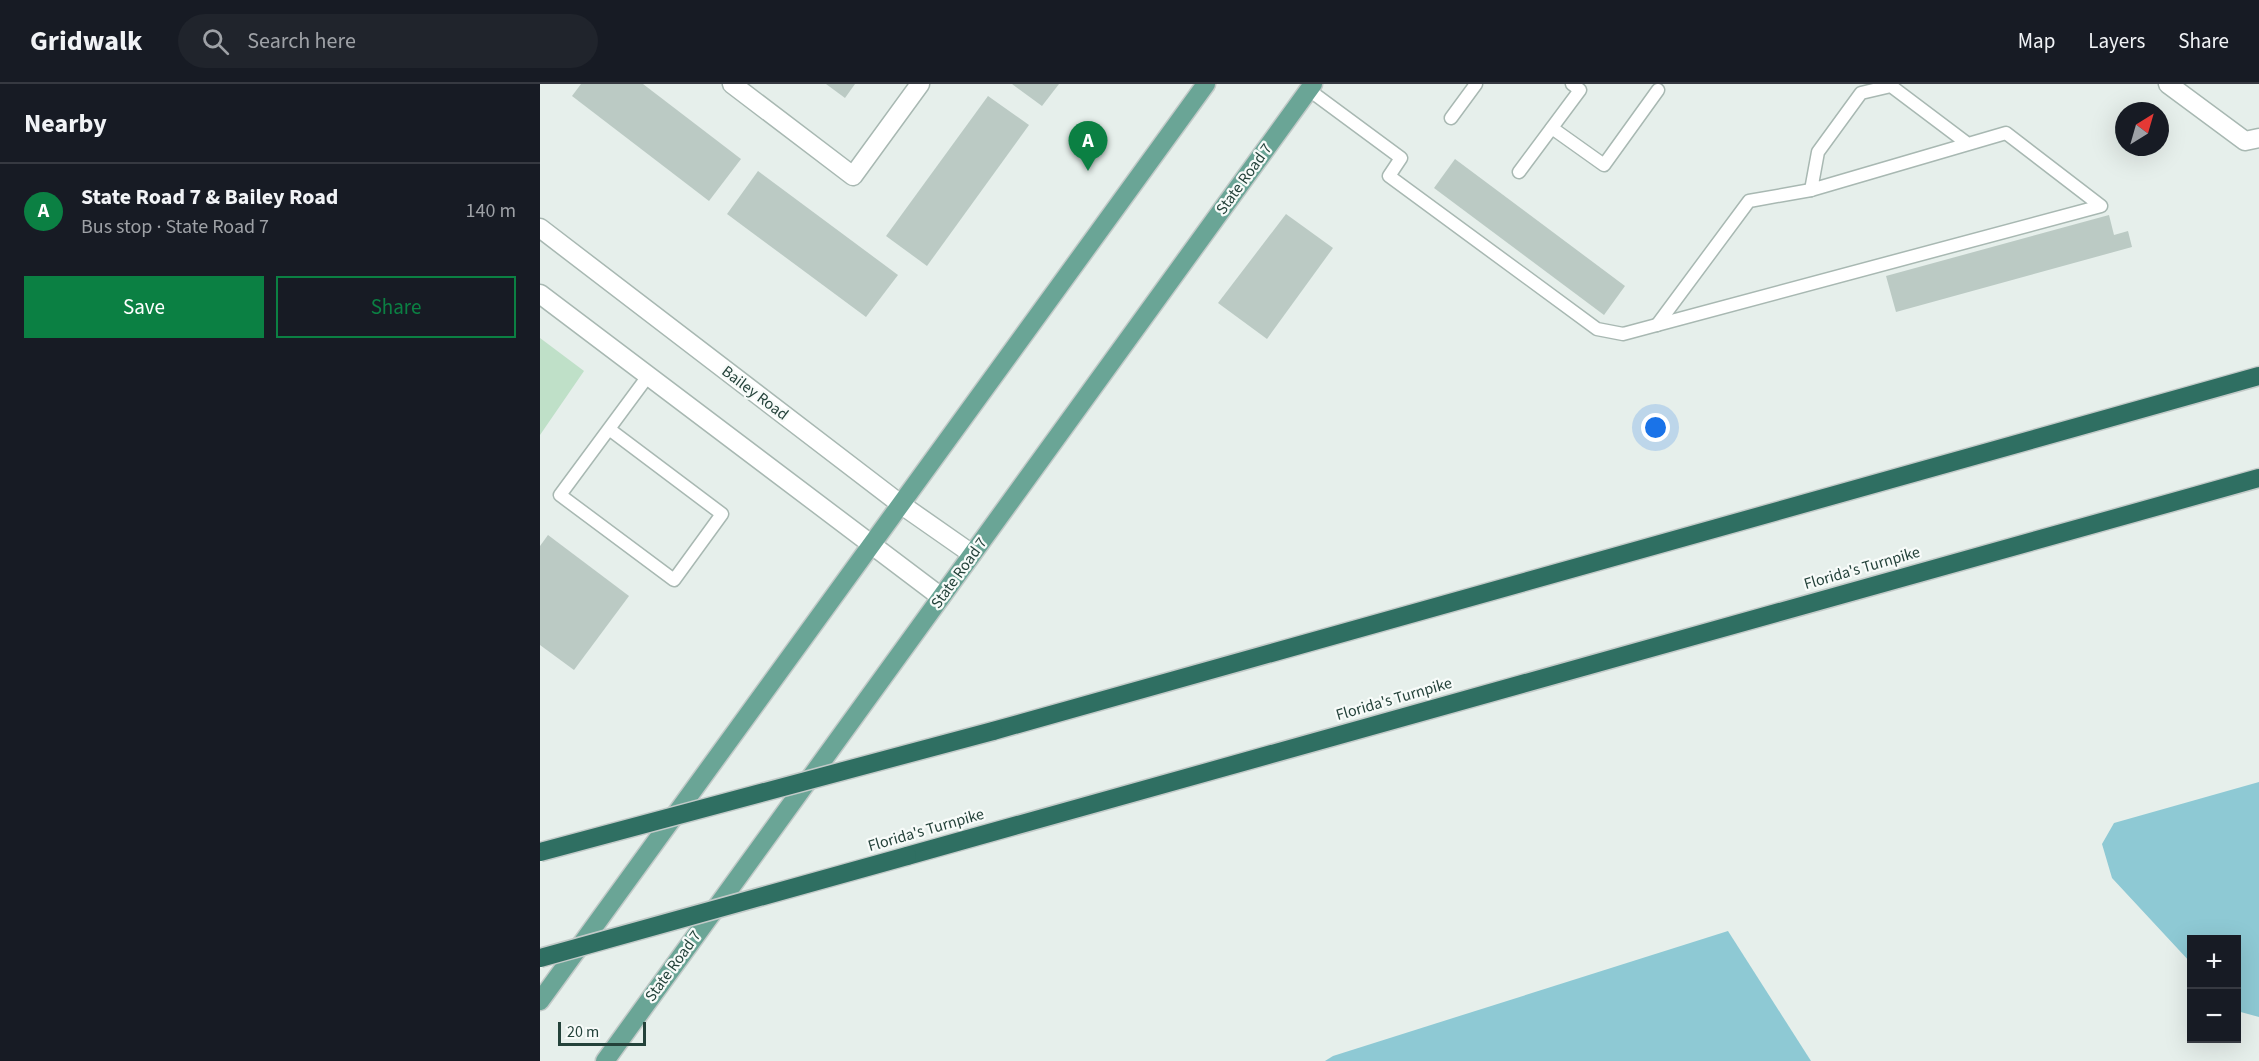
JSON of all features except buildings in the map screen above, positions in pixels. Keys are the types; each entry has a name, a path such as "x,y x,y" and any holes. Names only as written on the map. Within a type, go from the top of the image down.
{"highway":[{"path":"540,852 993,731 2259,376"},
{"name":"Florida's Turnpike","path":"540,958 2259,478"}],"main road":[{"path":"540,1001 1206,84"},
{"name":"State Road 7","path":"605,1061 1311,87"}],"street":[{"path":"732,84 853,176 920,84"},
{"path":"2168,84 2245,141 2259,138"},
{"name":"Bailey Road","path":"540,228 900,503 972,554"},
{"path":"540,294 869,545 941,597"}],"lane":[{"path":"1450,118 1476,84"},
{"path":"1520,172 1580,90 1572,84"},
{"path":"1811,190 1818,152 1861,93 1891,86 1968,144"},
{"path":"1311,87 1401,158 1389,176 1597,329 1623,334 1658,325 2101,206 2006,133 1811,190 1749,201 1658,325"},
{"path":"1552,128 1604,165 1658,90"},
{"path":"609,429 722,514 674,580 560,495 648,376"}],"green space":[{"path":"540,338 584,371 540,435"}],"water":[{"path":"2259,782 2259,1017 2241,1012 2241,935 2187,935 2187,959 2112,878 2102,844 2114,823"},
{"path":"1728,931 1811,1061 1325,1061 1333,1056"}],"place":[{"name":"State Road 7 & Bailey Road","path":"1088,171"}]}
